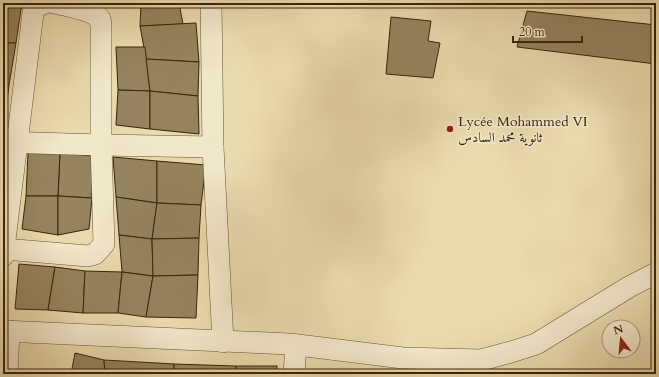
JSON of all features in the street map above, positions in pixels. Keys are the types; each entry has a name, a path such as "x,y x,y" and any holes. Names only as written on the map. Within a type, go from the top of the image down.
{"street":[{"path":"45,3 36,7 33,13 10,142 3,252 88,256 95,254 104,244 101,145 100,19 96,15 87,11 54,3"},
{"path":"211,3 213,147 223,342"},
{"path":"10,142 213,147"},
{"path":"8,374 6,331 290,344 403,366 484,367 511,352 536,344 629,287 656,273"},
{"path":"294,374 296,346"}],"building":[{"path":"3,3 22,3 16,43 3,43"},
{"path":"141,3 179,3 183,24 140,26"},
{"path":"527,11 656,25 656,64 517,47"},
{"path":"391,17 431,21 428,41 440,43 433,78 386,74"},
{"path":"196,23 199,62 146,59 140,26"},
{"path":"3,43 16,43 9,85 3,84"},
{"path":"116,47 145,47 150,91 118,90"},
{"path":"146,59 199,62 198,96 150,91"},
{"path":"3,84 9,85 4,124 3,124"},
{"path":"118,90 150,91 150,129 116,125"},
{"path":"150,91 198,96 199,134 150,129"},
{"path":"60,152 92,156 92,198 58,196"},
{"path":"60,152 58,196 26,196 28,153"},
{"path":"113,157 157,161 157,203 116,197"},
{"path":"157,161 206,165 201,205 157,203"},
{"path":"26,196 58,196 58,235 22,229"},
{"path":"58,196 92,198 89,229 58,235"},
{"path":"116,197 157,203 152,239 119,235"},
{"path":"157,203 201,205 199,238 152,239"},
{"path":"119,235 152,239 153,276 122,272"},
{"path":"199,238 198,275 153,276 152,239"},
{"path":"19,264 55,267 48,310 15,309"},
{"path":"55,267 85,271 83,313 48,310"},
{"path":"85,271 122,272 118,313 83,313"},
{"path":"122,272 153,276 146,317 118,313"},
{"path":"198,275 196,318 146,317 153,276"},
{"path":"75,353 104,360 105,374 71,374"},
{"path":"104,360 174,364 174,374 105,374"},
{"path":"174,364 236,366 236,374 174,374"},
{"path":"236,366 277,366 277,374 236,374"},
{"path":"302,371 336,372 336,374 302,374"}],"place":[{"name":"Lycée Mohammed VI ثانوية محمد السادس","path":"450,129"}]}
